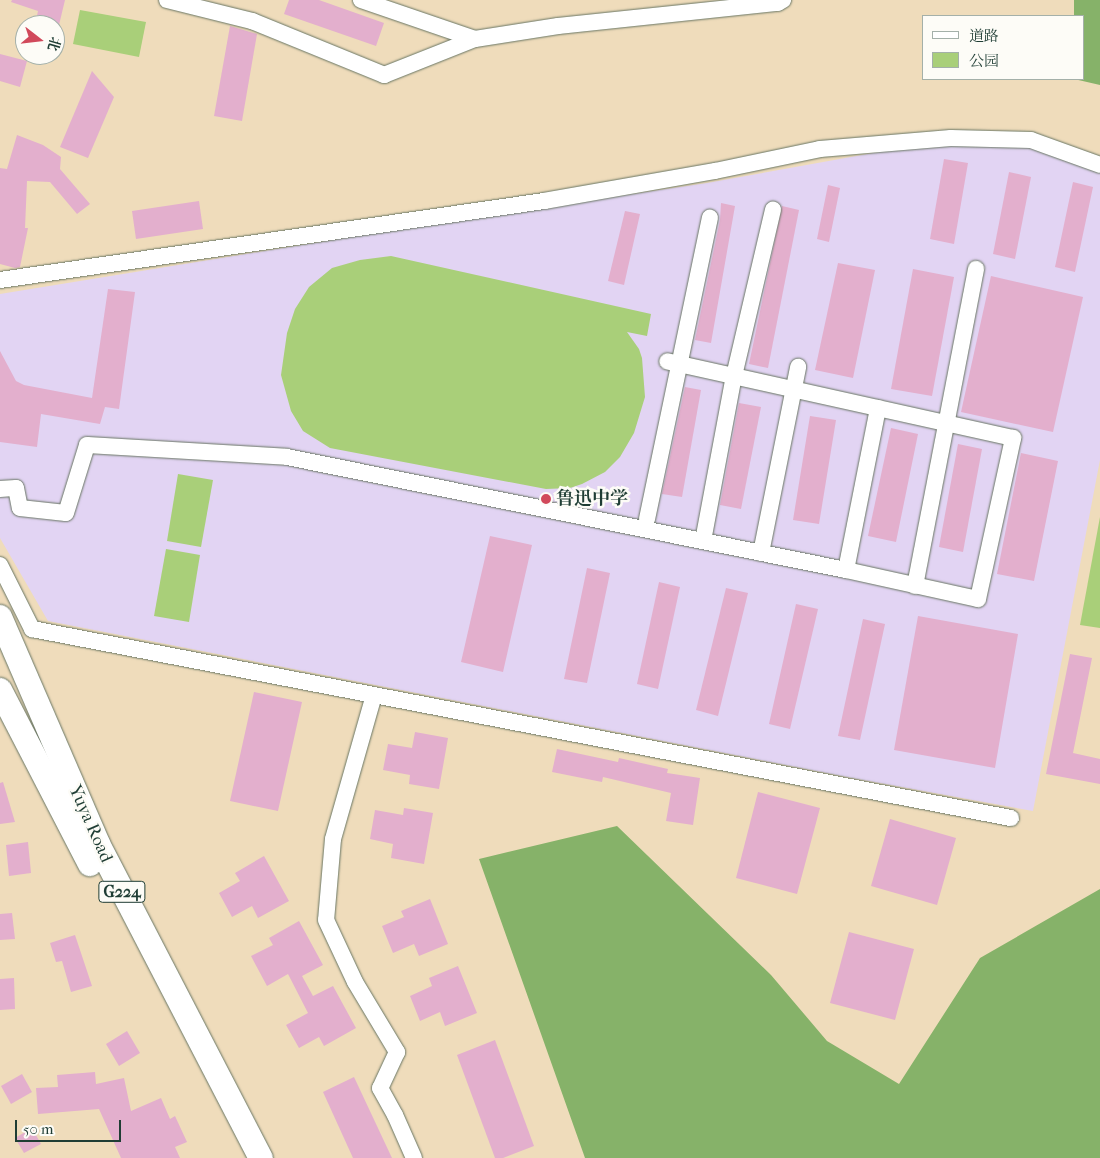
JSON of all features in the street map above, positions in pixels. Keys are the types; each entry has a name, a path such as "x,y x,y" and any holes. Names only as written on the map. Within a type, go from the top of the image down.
{"highway":[{"name":"Yuya Road","path":"1,620 98,844 260,1158"},
{"name":"Yuya Road","path":"0,690 243,1158"}],"street":[{"path":"166,0 252,21 384,75 475,39 558,26 778,3 783,0"},
{"path":"361,0 475,39"},
{"path":"0,280 544,201 716,171 820,148 951,138 1031,140 1100,165"},
{"path":"703,541 734,376 773,210"},
{"path":"647,519 673,362 710,218"},
{"path":"915,586 976,270"},
{"path":"0,489 16,488 20,508 66,513 87,445 287,457 846,570 978,599 1013,438 673,362"},
{"path":"761,553 798,367"},
{"path":"846,570 878,408"},
{"path":"0,565 32,629"},
{"path":"1,620 32,629 1011,818"},
{"path":"374,695 333,839 326,920 355,982 397,1052 380,1088 395,1115 414,1158"}],"shaded area":[{"name":"鲁迅中学","path":"988,139 1052,151 1100,171 1100,460 1033,811 852,778 48,621 0,538 0,294 455,220 707,183 923,144"}],"green space":[{"path":"1074,0 1100,0 1100,85 1078,80 1085,80 1085,15 1074,15"},
{"path":"80,10 146,22 139,57 73,44"},
{"path":"391,256 651,314 647,336 627,332 639,349 642,358 645,397 634,433 620,457 605,472 582,484 570,488 546,489 330,448 303,431 291,411 281,375 287,333 295,309 309,287 332,268 360,260"},
{"path":"178,474 213,480 201,547 167,541"},
{"path":"1100,517 1100,628 1080,625"},
{"path":"166,549 200,555 189,622 154,616"},
{"path":"617,826 771,975 827,1041 899,1084 980,958 1100,889 1100,1158 585,1158 479,859"}],"building":[{"path":"12,0 65,0 61,15 37,15 38,11 11,2"},
{"path":"289,0 319,0 384,23 376,46 284,14"},
{"path":"230,26 257,34 242,121 214,116"},
{"path":"0,54 15,58 15,65 26,65 20,87 0,81"},
{"path":"92,71 114,97 88,158 60,147"},
{"path":"17,135 43,145 61,157 60,169 90,204 77,214 50,182 27,181 25,228 28,228 20,267 15,268 0,264 0,168 7,169"},
{"path":"944,159 968,163 954,244 930,239"},
{"path":"1009,172 1031,177 1015,259 993,254"},
{"path":"1073,182 1093,187 1075,272 1055,267"},
{"path":"828,185 840,188 829,242 817,239"},
{"path":"199,201 203,229 136,239 132,211"},
{"path":"721,203 735,206 711,343 695,340 720,220"},
{"path":"782,206 799,210 768,368 749,364"},
{"path":"625,211 640,214 624,285 608,281"},
{"path":"838,263 875,270 853,378 815,370"},
{"path":"913,269 954,277 932,396 891,389"},
{"path":"991,276 1083,297 1053,432 961,412"},
{"path":"108,289 135,292 119,409 105,407 100,424 41,414 37,447 0,442 0,351 16,381 24,385 92,398"},
{"path":"685,387 701,390 682,497 662,494"},
{"path":"739,403 761,407 741,509 720,505"},
{"path":"810,416 836,420 819,524 793,520"},
{"path":"891,428 918,434 896,542 868,536"},
{"path":"958,444 982,449 963,552 939,547"},
{"path":"1021,453 1058,461 1034,581 997,574"},
{"path":"490,536 532,545 503,672 461,662"},
{"path":"587,568 610,573 587,683 564,679"},
{"path":"659,582 680,587 658,689 637,684"},
{"path":"726,588 748,593 718,716 696,710"},
{"path":"796,604 818,609 790,729 769,724"},
{"path":"918,616 1018,634 995,768 894,750"},
{"path":"863,619 885,624 860,740 838,736"},
{"path":"1070,654 1092,658 1073,753 1100,759 1100,784 1046,774"},
{"path":"254,692 302,702 278,811 230,801"},
{"path":"415,732 448,738 439,789 409,784 410,775 383,770 388,744 412,748"},
{"path":"557,749 618,762 619,758 668,769 667,773 700,778 693,825 666,821 671,793 603,777 602,782 552,772"},
{"path":"3,782 15,822 0,824 0,783"},
{"path":"758,792 820,808 797,894 736,878"},
{"path":"404,808 433,813 424,864 391,858 393,844 370,839 375,810 403,815"},
{"path":"890,819 956,838 937,905 871,886"},
{"path":"28,842 31,873 9,876 6,845"},
{"path":"264,856 289,901 258,918 252,906 232,917 219,893 240,881 235,873"},
{"path":"430,899 448,944 419,956 414,944 393,953 382,926 404,917 401,911"},
{"path":"12,913 15,939 0,940 0,914"},
{"path":"299,921 323,965 302,976 313,996 333,986 356,1028 324,1046 319,1037 299,1048 286,1025 308,1013 288,974 267,986 251,956 273,945 269,938"},
{"path":"849,932 914,949 895,1020 830,1003"},
{"path":"75,935 92,986 71,992 62,961 56,962 50,943"},
{"path":"458,966 477,1013 445,1026 440,1012 420,1021 410,996 432,986 429,978"},
{"path":"14,978 15,1009 0,1010 0,979"},
{"path":"127,1031 140,1053 119,1066 106,1044"},
{"path":"495,1040 534,1146 503,1158 495,1158 457,1055"},
{"path":"95,1072 96,1084 124,1078 131,1111 161,1098 170,1119 175,1116 187,1142 175,1147 180,1158 121,1158 99,1109 38,1114 36,1088 58,1087 57,1075"},
{"path":"22,1074 32,1092 11,1104 1,1086"},
{"path":"354,1077 392,1158 353,1158 323,1092"},
{"path":"32,1128 41,1144 24,1153 15,1138"}],"place":[{"name":"鲁迅中学","path":"546,499"}]}
